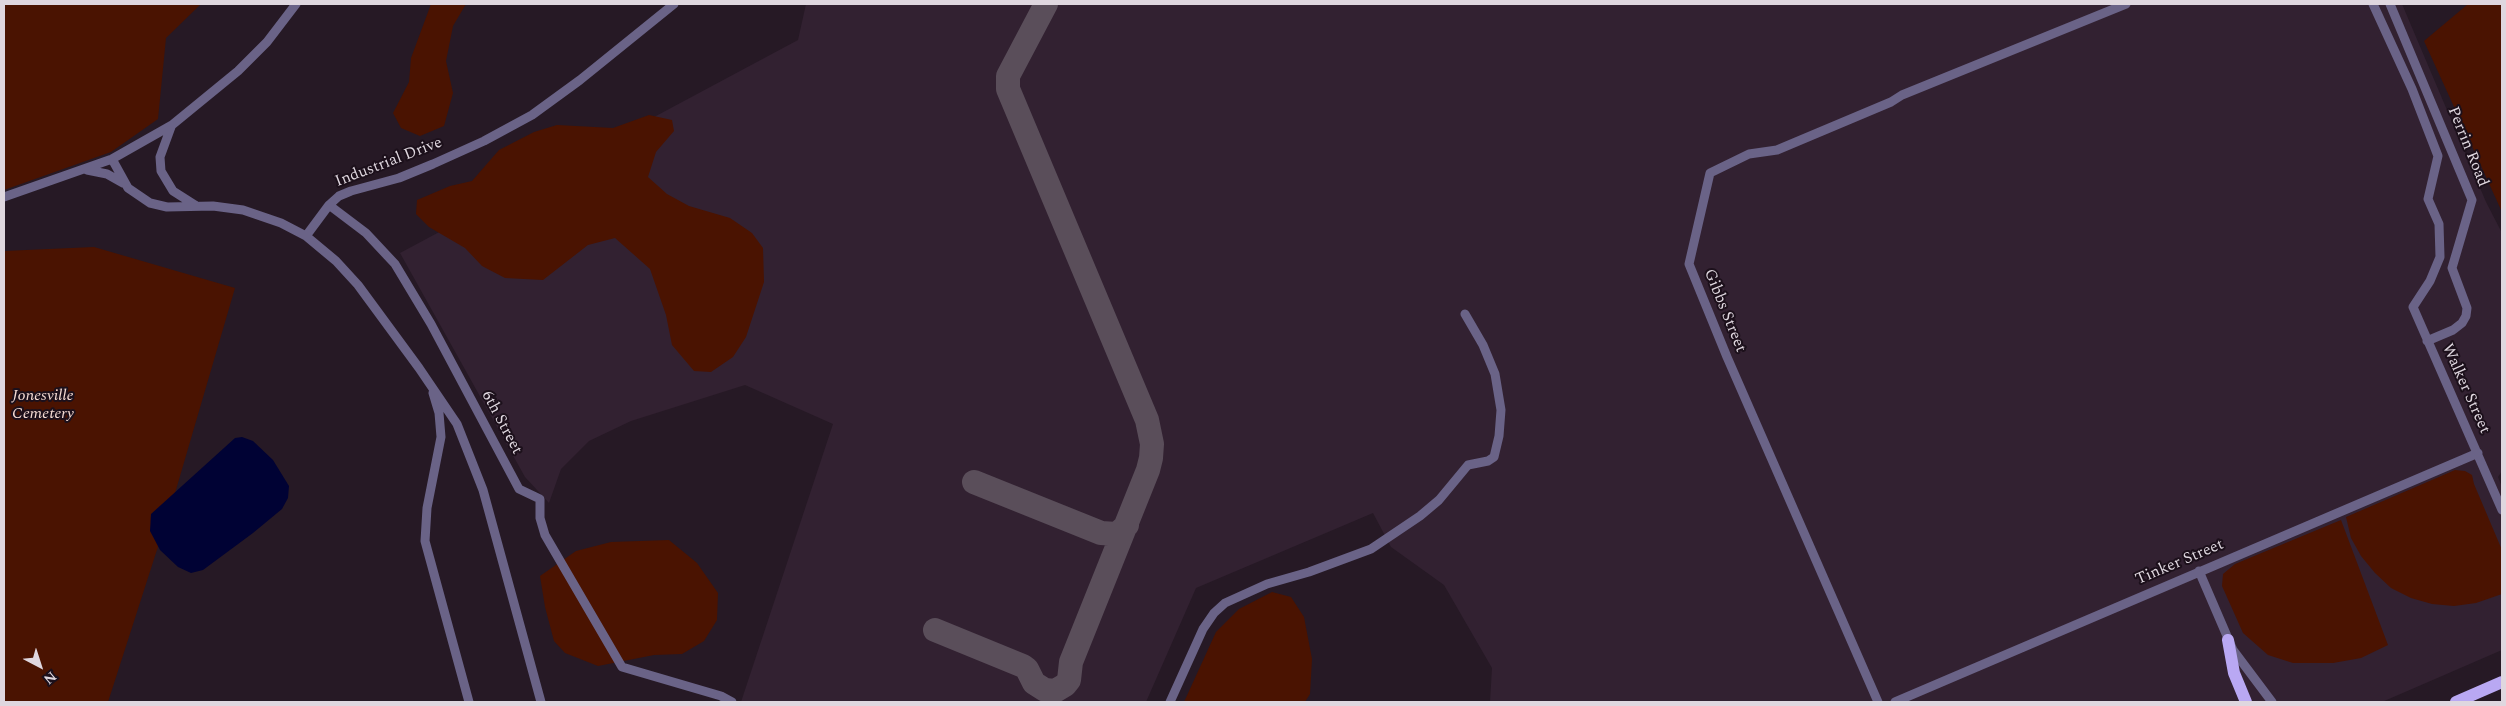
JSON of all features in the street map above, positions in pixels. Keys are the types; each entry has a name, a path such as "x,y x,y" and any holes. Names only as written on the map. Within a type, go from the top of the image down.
{"main road":[{"path":"2228,640 2234,673 2246,702"},
{"path":"2456,702 2502,682"}],"street":[{"path":"4,197 112,159 172,125 238,72 267,42 296,4"},
{"name":"Industrial Drive","path":"306,236 329,205 351,191 399,178 484,141 517,124 564,92 674,4"},
{"name":"Gibbs Street","path":"1878,702 1726,358 1689,264 1710,173 1749,154 1777,150 1873,110 1902,95 2126,4"},
{"name":"Walker Street","path":"2373,4 2412,89 2438,156 2428,199 2439,224 2440,257 2430,281 2413,307 2502,510"},
{"name":"Perrin Road","path":"2390,4 2472,200 2452,268 2467,308 2466,316 2458,328 2427,341"},
{"path":"172,125 160,157 162,171 173,191 196,205"},
{"path":"112,159 126,185"},
{"path":"84,170 99,171 126,185 140,198 158,206 196,205 230,208 257,214 306,236 336,261 354,280 430,383 457,424 483,490 541,702"},
{"name":"6th Street","path":"329,205 366,233 395,264 432,324 519,489 529,496 540,500 540,518 545,535 622,666 721,696 732,702"},
{"path":"1170,702 1203,629 1214,613 1225,603 1267,584 1309,572 1371,549 1420,516 1439,500 1468,465 1488,461 1494,457 1499,436 1501,410 1495,374 1483,345 1465,314"},
{"path":"430,383 439,413 442,437 427,508 425,541 469,702"},
{"name":"Tinker Street","path":"1894,702 2478,453"},
{"path":"2199,571 2238,659 2272,702"}],"shaded area":[{"path":"806,4 2402,4 2486,202 2502,233 2502,471 2498,477 2502,487 2502,650 2382,702 1490,702 1492,668 1444,585 1391,547 1373,513 1196,588 1146,702 741,702 833,424 745,385 631,421 589,441 561,469 549,503 525,477 400,253 798,40"},
{"path":"242,437 253,441 273,460 289,486 288,498 282,509 253,533 203,570 191,573 178,567 160,550 150,531 151,514 235,438"}],"green space":[{"path":"4,4 201,4 166,38 158,119 111,152 4,190"},
{"path":"431,4 466,4 453,26 446,61 453,93 444,126 420,136 401,128 393,113 409,82 411,58"},
{"path":"2468,4 2502,4 2502,212 2424,41"},
{"path":"649,115 672,120 674,131 656,152 648,177 667,194 689,206 730,218 752,233 763,248 764,282 746,337 733,357 711,372 694,371 672,345 666,315 650,269 615,238 588,245 543,280 505,278 482,266 465,248 429,227 416,214 417,200 450,186 472,181 499,150 534,132 557,125 613,128"},
{"name":"Jonesville Cemetery","path":"94,247 235,288 173,500 108,702 4,702 4,251"},
{"path":"2455,470 2465,471 2472,475 2502,550 2502,594 2476,603 2454,606 2432,604 2411,598 2391,588 2361,556 2351,538 2346,517"},
{"path":"2341,520 2388,645 2361,658 2333,663 2293,663 2268,655 2243,633 2222,586 2223,574 2235,564"},
{"path":"669,540 697,563 718,593 717,620 704,641 682,654 654,655 598,666 565,653 554,641 545,607 540,576 576,551 611,542"},
{"path":"1272,592 1291,597 1304,617 1312,659 1310,694 1305,702 1184,702 1216,632 1239,609"}],"taxiway":[{"path":"935,630 1023,666 1027,669 1034,683 1045,690 1055,691 1065,685 1069,680 1071,662 1148,470 1151,458 1152,444 1147,420 1008,89 1008,76 1046,4"},
{"path":"974,482 1101,533 1117,534 1127,525"}]}
